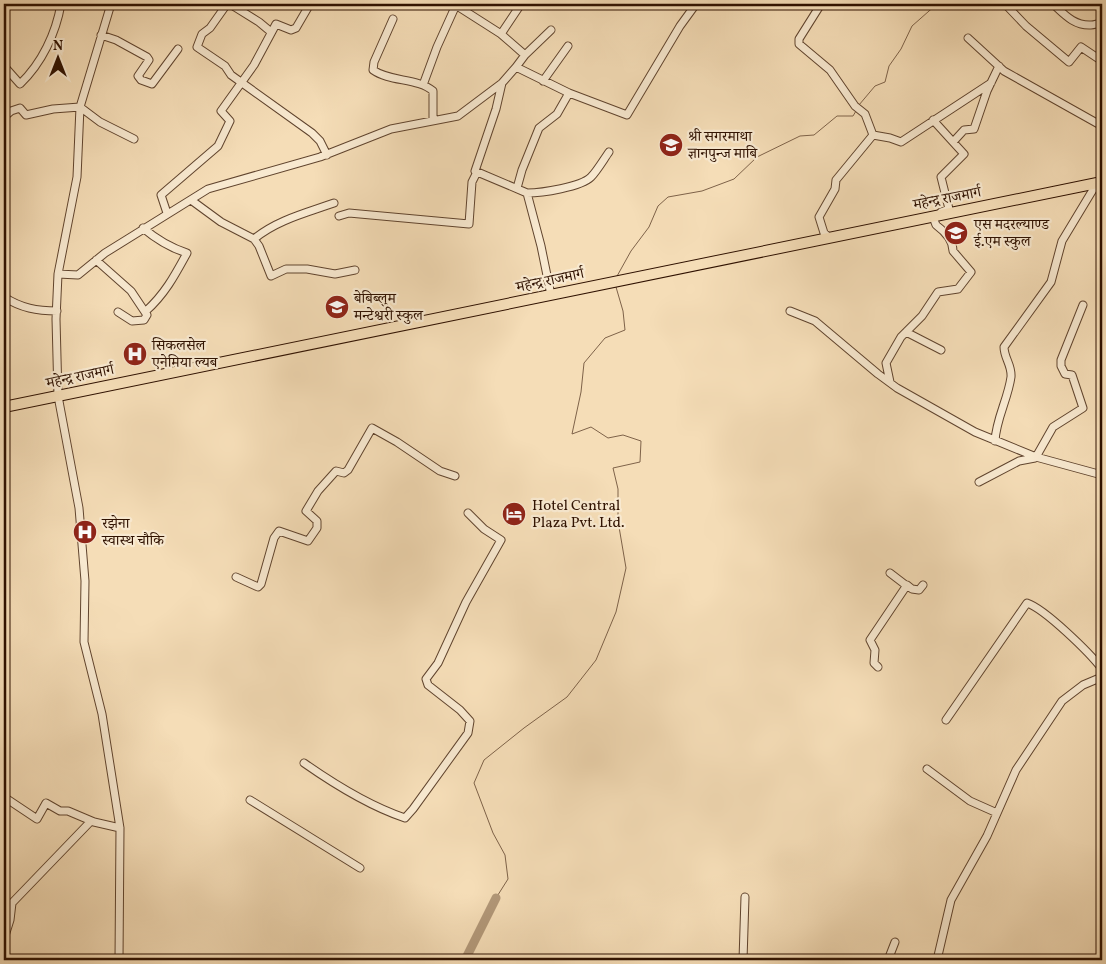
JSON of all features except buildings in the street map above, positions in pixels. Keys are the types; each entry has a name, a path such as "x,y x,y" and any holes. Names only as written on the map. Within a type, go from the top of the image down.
{"highway":[{"name":"महेन्द्र राजमार्ग","path":"4,407 830,238 919,218 933,217 1100,183"}],"street":[{"path":"4,66 20,84 30,75 54,33 61,4"},
{"path":"111,4 100,35 80,107 77,177 58,274 57,311 58,396 79,508 85,581 84,642 102,714 120,828 119,960"},
{"path":"271,32 228,4 210,28 202,34 197,47 225,66 241,82 312,133 320,141 326,154"},
{"path":"167,213 161,195 218,146 230,121 221,111 254,65 276,24 291,30 296,28 310,4"},
{"path":"423,85 455,4 501,34 525,55"},
{"path":"501,34 521,4"},
{"path":"516,67 569,93 626,115 680,26 696,4"},
{"path":"821,4 799,39 799,44 830,70 855,106 865,114 873,135"},
{"path":"1053,4 1067,17 1077,23 1090,25 1102,23"},
{"path":"1007,6 1026,26 1069,62 1081,47 1102,62"},
{"path":"393,19 374,62 373,70 393,79 423,85 433,91 433,120"},
{"path":"58,274 78,275 96,260 144,228 208,189 326,154 391,130 458,116 502,83 525,55 551,30"},
{"path":"100,35 116,40 147,56 149,60 138,76 141,80 152,84 178,49"},
{"path":"968,38 1004,70 1102,126"},
{"path":"543,81 568,46"},
{"path":"953,142 964,130 974,129 999,66"},
{"path":"339,216 349,213 469,224 472,182 496,109 502,83"},
{"path":"873,135 901,142 991,83"},
{"path":"517,188 522,170 539,128 557,114 569,93"},
{"path":"4,117 11,111 20,108 26,115 52,108 80,107 100,122 134,140"},
{"path":"919,218 949,210 941,177 964,154 933,120"},
{"path":"830,238 824,233 819,217 836,189 836,180 873,135"},
{"path":"476,172 527,192 554,190 586,180 593,175 609,152"},
{"path":"995,441 997,426 1011,378 1009,360 1004,353 1004,347 1051,282 1062,241 1100,183"},
{"path":"527,192 551,295"},
{"path":"191,200 221,222 254,239 259,246 271,276 286,269 307,269 335,274 354,270"},
{"path":"254,239 268,228 298,215 334,203"},
{"path":"890,382 886,363 906,332 922,316 938,292 958,289 971,272 953,251 954,247 944,231 936,225 933,217"},
{"path":"144,228 176,250 187,253 172,283 146,311"},
{"path":"96,260 131,290 147,315 144,320 132,321 118,312"},
{"path":"4,297 33,310 57,311"},
{"path":"978,482 1018,461 1036,457 1053,428 1083,408 1072,375 1065,374 1061,366 1061,360 1083,305"},
{"path":"790,312 815,321 890,382 967,427 995,441 1036,457 1102,476"},
{"path":"906,332 941,350"},
{"path":"236,577 258,587 261,584 274,538 279,531 308,541 317,528 317,521 306,511 318,491 336,471 344,473 348,470 372,428 397,442 440,471 455,476"},
{"path":"304,764 366,801 405,818 468,733 470,721 460,710 428,685 426,679 438,663 466,602 501,540 484,529 468,513"},
{"path":"890,573 912,589 919,590 923,585"},
{"path":"878,667 874,663 875,650 870,640 906,586"},
{"path":"946,720 1026,603 1034,605 1050,618 1102,669"},
{"path":"936,960 951,900 986,836 1016,770 1062,701 1083,685 1099,678 1102,685"},
{"path":"927,769 970,801 997,813"},
{"path":"4,797 38,819 46,803 60,812 68,811 91,821 120,828"},
{"path":"250,800 360,868"},
{"path":"4,939 7,915 12,903 91,821"},
{"path":"743,960 744,897"},
{"path":"888,960 895,942"}],"waterway":[{"path":"859,105 875,86 885,82 889,66 901,49 912,26 937,4"},
{"path":"616,278 631,251 649,227 658,206 668,197 702,191 734,179 757,157 800,136 814,135 837,116 853,116 856,111"},
{"path":"496,898 508,879 505,855 493,833 474,783 484,760 567,697 596,660 616,612 626,568 618,521 618,489 613,468 640,462 641,441 623,435 608,438 591,427 572,434 581,392 584,363 605,338 625,330 623,311 616,287"},
{"path":"465,960 496,898"}],"place":[{"name":"श्री सगरमाथा ज्ञानपुन्ज माबि","path":"671,145"},
{"name":"एस मदरल्याण्ड ई.एम स्कुल","path":"956,233"},
{"name":"बेबिब्लुम मन्टेश्वरी स्कुल","path":"337,307"},
{"name":"सिकलसेल एनेमिया ल्यब","path":"135,354"},
{"name":"Hotel Central Plaza Pvt. Ltd.","path":"514,514"},
{"name":"रझेना स्वास्थ चौकि","path":"85,532"}]}
